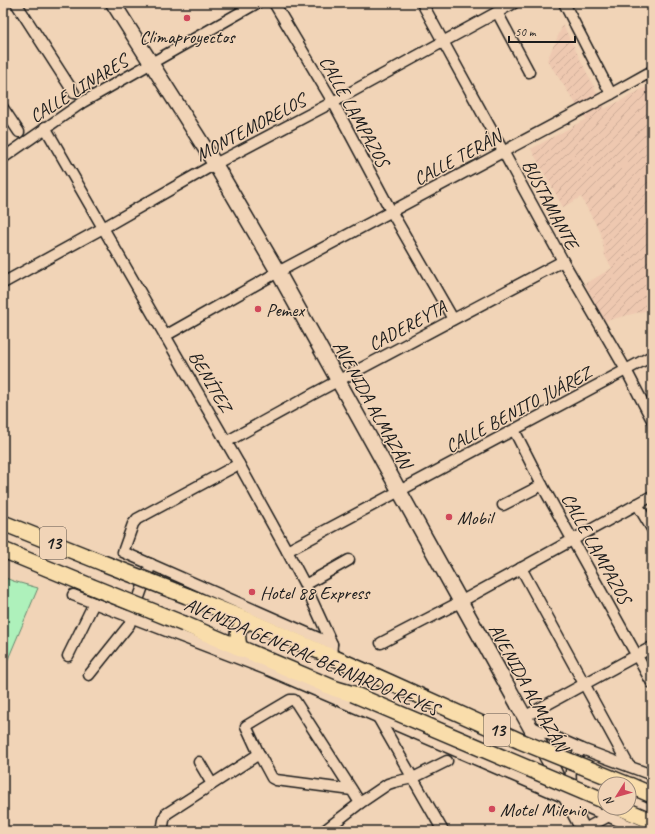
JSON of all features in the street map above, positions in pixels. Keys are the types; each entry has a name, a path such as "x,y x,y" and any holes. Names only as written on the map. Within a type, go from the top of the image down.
{"main road":[{"name":"AVENIDA ALMAZÁN","path":"113,3 215,164 278,272 549,761 583,830"},
{"name":"AVENIDA GENERAL BERNARDO REYES","path":"3,523 103,564 250,621 332,650 369,673 520,741 606,776"},
{"path":"25,558 32,555 38,549 38,542 34,535"},
{"name":"AVENIDA GENERAL BERNARDO REYES","path":"3,550 184,624 240,649 270,666 353,694 597,799"},
{"path":"240,649 237,636 238,631 241,626 250,621"},
{"path":"637,788 652,795"},
{"path":"637,815 652,821"}],"street":[{"path":"16,3 74,93"},
{"name":"CALLE LINARES","path":"3,158 82,102 257,3"},
{"name":"CALLE LAMPAZOS","path":"274,3 333,102 391,211 453,320"},
{"name":"BUSTAMANTE","path":"422,3 563,261 626,370 652,420"},
{"name":"MONTEMORELOS","path":"3,283 215,164 333,102 514,3"},
{"path":"564,3 611,94"},
{"path":"497,12 529,72"},
{"name":"CALLE TERÁN","path":"165,336 278,272 652,71"},
{"path":"3,108 19,132"},
{"name":"BENÍTEZ","path":"45,127 239,464 287,551 305,585 332,650"},
{"name":"CADEREYTA","path":"226,442 563,261"},
{"name":"CALLE BENITO JUÁREZ","path":"287,551 400,492 652,356"},
{"name":"CALLE LAMPAZOS","path":"514,430 542,484 652,682"},
{"path":"239,464 140,517 133,524 123,552 133,558 152,564 332,650"},
{"path":"504,504 542,484"},
{"path":"381,643 460,602 652,496"},
{"path":"638,504 652,529"},
{"path":"305,585 350,560"},
{"path":"89,675 126,629 132,618 152,564"},
{"path":"521,568 629,766"},
{"path":"73,595 132,618 270,666 379,719 642,831"},
{"path":"68,656 94,603"},
{"path":"527,721 585,684 652,647"},
{"path":"352,790 276,780 272,778 246,726 293,699 295,701 352,790 360,803"},
{"path":"379,719 443,831"},
{"path":"527,721 582,749 652,775"},
{"path":"582,749 573,762 570,779 575,796 590,810"},
{"path":"162,831 166,814 259,754"},
{"path":"324,831 360,803 388,784 413,778 447,761"},
{"path":"199,762 212,784"},
{"path":"583,830 607,817"}],"shaded area":[{"path":"563,25 605,109 652,84 652,298 649,300 652,309 605,321 585,284 612,268 605,256 601,234 581,197 563,207 531,149 586,119 547,60"}],"green space":[{"path":"3,577 38,588 3,671"}],"place":[{"name":"Climaproyectos","path":"187,18"},
{"name":"Pemex","path":"258,309"},
{"name":"Mobil","path":"449,517"},
{"name":"Hotel 88 Express","path":"252,592"},
{"name":"Motel Milenio","path":"492,809"}]}
